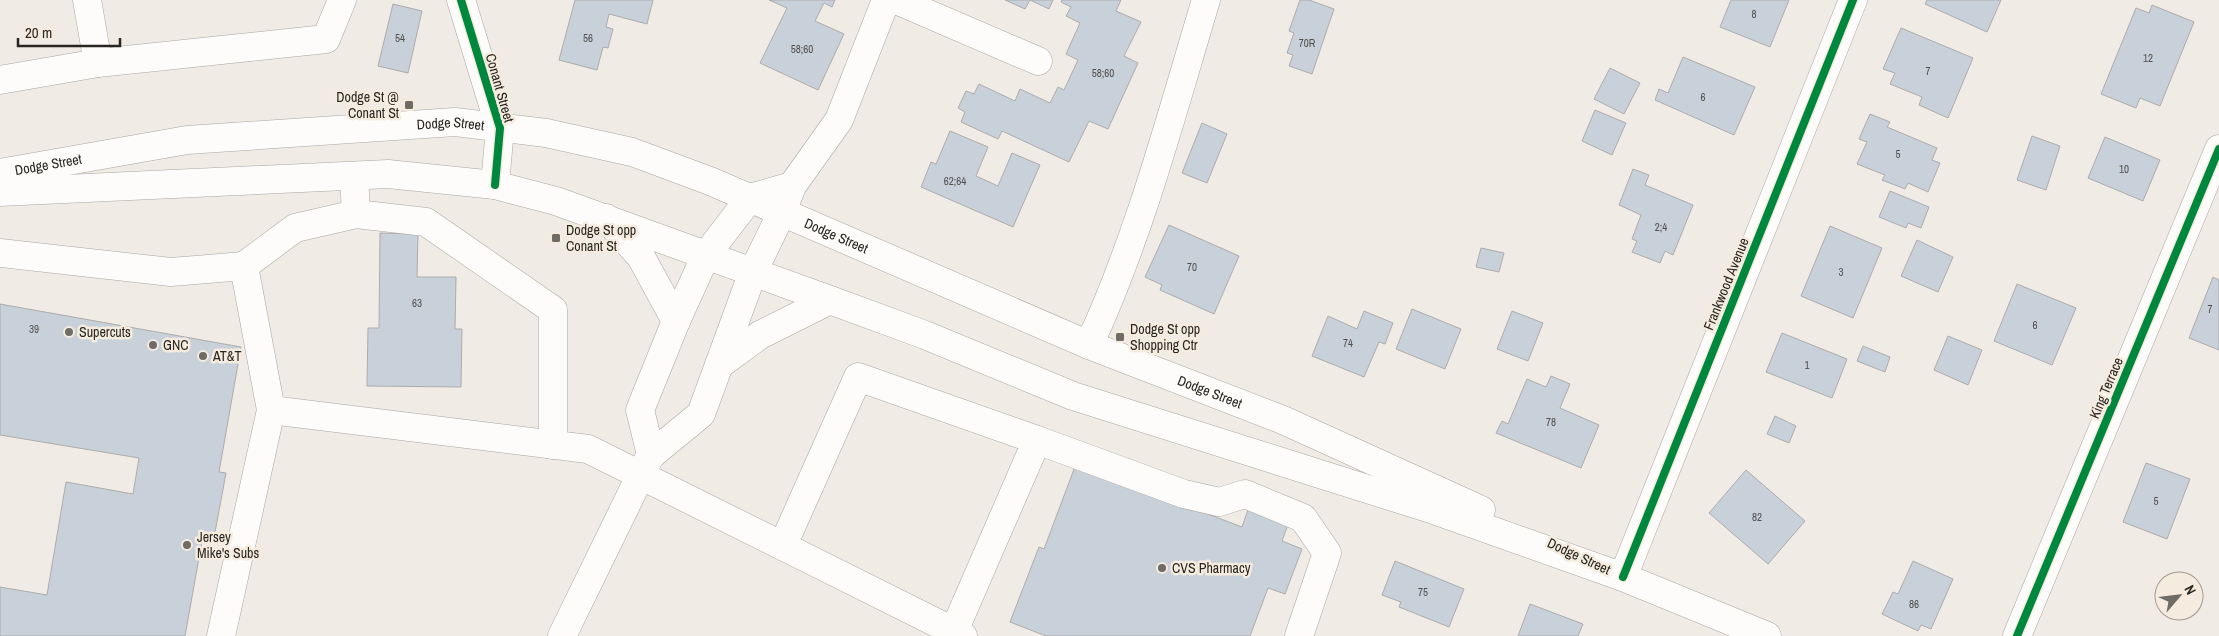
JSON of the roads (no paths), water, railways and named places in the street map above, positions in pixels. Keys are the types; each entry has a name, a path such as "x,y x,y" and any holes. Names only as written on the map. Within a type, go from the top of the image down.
{"main road":[{"path":"87,0 98,64"},
{"path":"0,80 98,64 326,39 342,0"},
{"name":"Conant Street","path":"461,0 500,128 495,185"},
{"path":"562,636 646,465 701,414 753,272 782,212 792,186 840,120 886,0"},
{"path":"896,0 1038,62"},
{"path":"1090,345 1110,300 1152,180 1206,0"},
{"name":"Frankwood Avenue","path":"1623,577 1853,0"},
{"name":"Dodge Street","path":"0,173 187,140 455,122 546,133 632,152 750,198 1090,345 1283,420 1403,473 1623,577"},
{"name":"King Terrace","path":"2017,636 2219,149"},
{"name":"Dodge Street","path":"0,192 388,174 495,185 556,201 606,218 925,335 1073,396 1434,510 1623,577 1767,636"},
{"path":"354,176 356,214"},
{"path":"646,465 640,410 676,321 706,255 750,198 792,186"},
{"path":"0,253 171,272 244,266 295,228 356,214 426,222 553,310 553,445"},
{"path":"606,218 641,257 676,321"},
{"path":"221,636 271,410 244,266"},
{"path":"719,365 760,335 830,300"},
{"path":"783,545 858,377 1184,494 1219,502 1245,494 1304,518 1327,554 1299,636"},
{"path":"271,410 588,449 646,465 783,545 959,634 1037,440"}],"place":[{"name":"Dodge St @ Conant St","path":"409,105"},
{"name":"Dodge St opp Conant St","path":"556,238"},
{"name":"Supercuts","path":"69,332"},
{"name":"Dodge St opp Shopping Ctr","path":"1120,337"},
{"name":"GNC","path":"153,345"},
{"name":"AT&T","path":"203,356"},
{"name":"Jersey Mike's Subs","path":"187,545"},
{"name":"CVS Pharmacy","path":"1162,568"}]}
